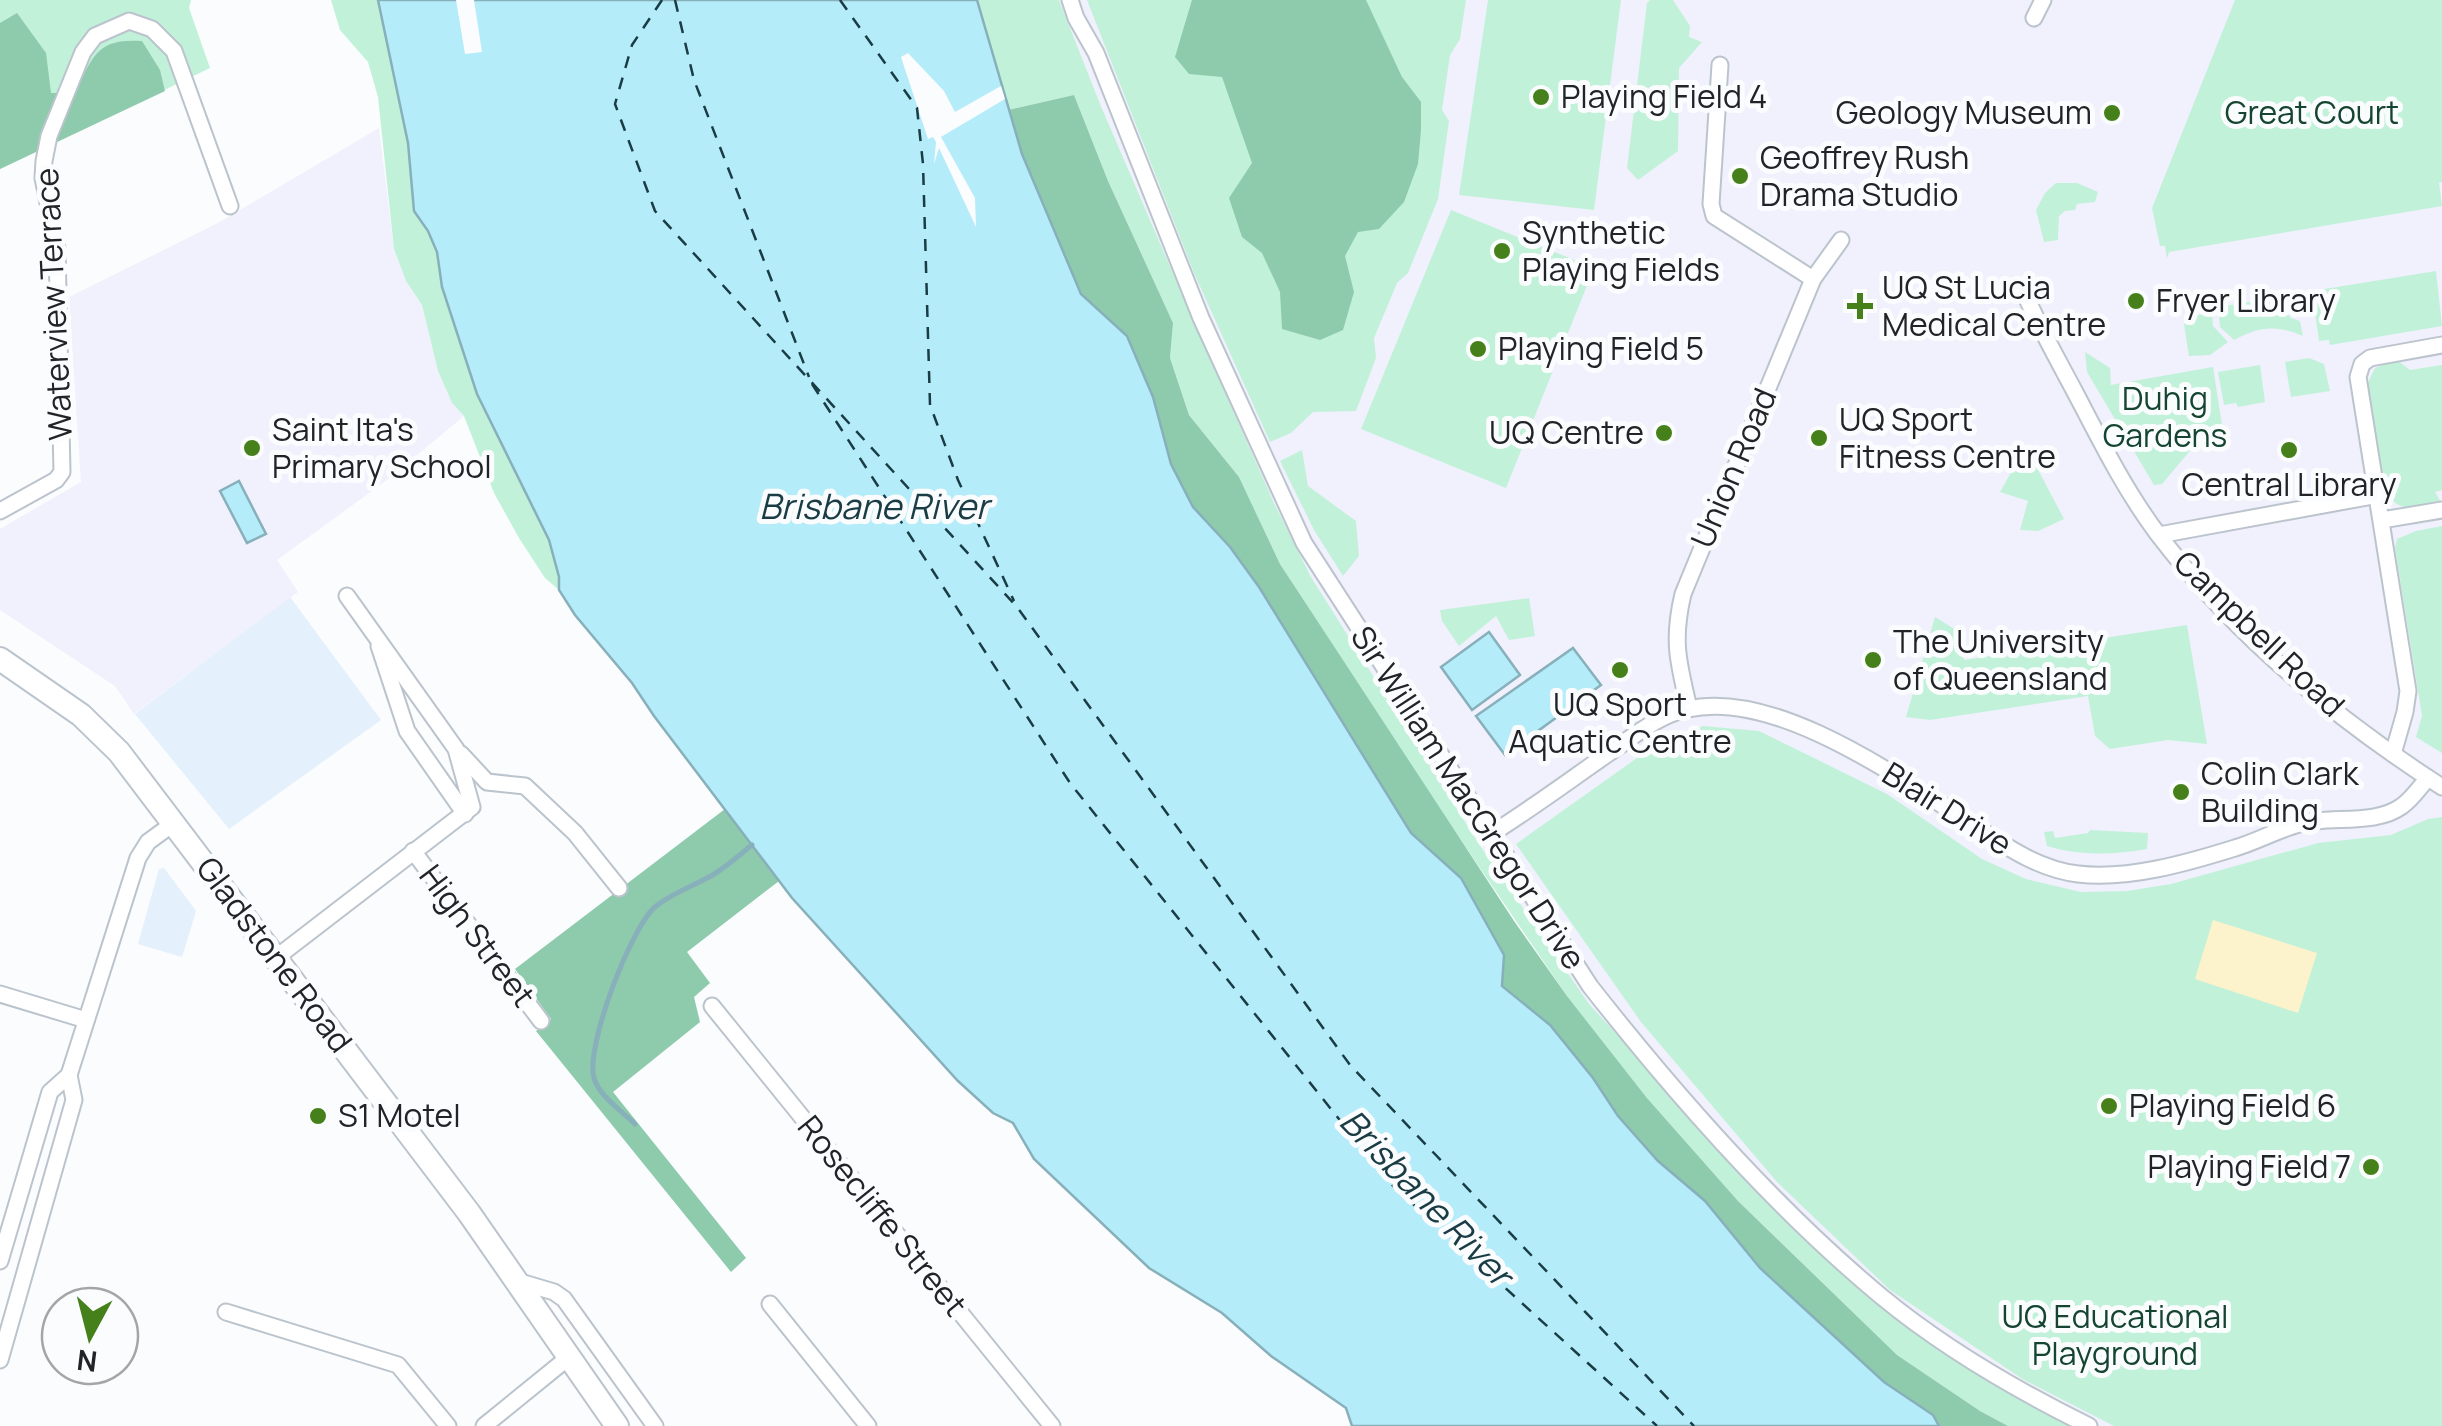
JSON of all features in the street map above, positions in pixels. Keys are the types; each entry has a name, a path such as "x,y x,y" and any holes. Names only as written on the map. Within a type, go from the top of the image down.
{"main road":[{"name":"Gladstone Road","path":"0,659 81,715 119,752 277,957 517,1281 618,1426"}],"street":[{"name":"Sir William MacGregor Drive","path":"1070,0 1096,53 1201,318 1304,543 1590,986 1745,1164 1883,1298 2020,1389 2090,1426"},
{"path":"2034,18 2043,0"},
{"name":"Waterview Terrace","path":"0,511 61,476 56,248 42,178 50,136 83,52 95,36 129,21 152,29 174,51 230,206"},
{"path":"1720,64 1711,204 1714,216 1813,279"},
{"name":"Union Road","path":"1689,708 1677,657 1675,627 1683,594 1813,279 1841,240"},
{"name":"Campbell Road","path":"2024,292 2103,447 2159,535 2202,587 2281,665 2435,783"},
{"path":"2393,754 2406,712 2408,690 2359,369 2370,358 2442,345"},
{"path":"2159,535 2378,495"},
{"path":"2382,520 2442,510"},
{"path":"347,596 456,749 488,782 525,786 572,830 619,888"},
{"path":"377,637 406,729 467,812"},
{"name":"Blair Drive","path":"1491,834 1655,721 1689,708 1768,714 1830,738 2024,857 2055,870 2081,874 2168,865 2236,848 2301,824 2377,815 2400,808 2435,783"},
{"path":"277,957 467,812 472,803 456,749"},
{"path":"0,1261 50,1092 68,1075 138,858 148,842 174,823"},
{"name":"High Street","path":"413,851 541,1020"},
{"path":"0,994 86,1020"},
{"name":"Rosecliffe Street","path":"712,1006 1052,1426"},
{"path":"0,1360 74,1100 68,1075"},
{"path":"517,1281 560,1295 655,1426"},
{"path":"770,1304 868,1426"},
{"path":"226,1312 398,1365 448,1426"},
{"path":"484,1426 569,1357"}],"shaded area":[{"name":"The University of Queensland","path":"977,0 2442,0 2442,1426 1939,1426 1933,1415 1884,1382 1760,1268 1022,154"},
{"name":"Saint Ita's Primary School","path":"379,128 394,249 406,281 422,305 438,371 452,403 464,416 387,480 277,560 298,592 134,714 115,686 0,610 0,529 81,482 69,297 218,223"},
{"path":"290,597 381,720 229,829 135,714"},
{"path":"164,868 196,911 182,957 138,944 159,869"}],"green space":[{"path":"0,0 191,0 189,8 210,68 0,169"},
{"path":"331,0 378,0 408,143 414,211 437,252 442,287 477,394 549,540 559,590 545,578 494,493 464,416 452,403 438,371 422,305 406,281 394,249 378,97 368,62 340,30"},
{"path":"977,0 1059,0 1206,350 1311,577 1479,844 1589,1004 1798,1232 1905,1323 2075,1426 2008,1426 1897,1355 1738,1201 1647,1098 1567,996 1280,564 1239,477 1189,415 1170,358 1173,323 1108,181 1074,95 1008,110"},
{"path":"1087,0 1466,0 1460,39 1450,55 1442,110 1449,121 1438,199 1408,273 1397,283 1374,338 1376,358 1356,411 1313,412 1291,433 1270,442 1194,273"},
{"path":"1192,0 1366,0 1402,77 1421,102 1418,164 1404,202 1379,229 1358,232 1345,256 1354,292 1343,330 1320,340 1282,329 1280,292 1262,253 1242,237 1229,198 1252,163 1222,77 1189,74 1175,57"},
{"name":"Playing Field 4","path":"1488,0 1621,0 1594,210 1459,195"},
{"path":"1650,0 1673,0 1690,26 1689,37 1702,42 1679,68 1678,151 1638,180 1627,168"},
{"name":"Great Court","path":"2235,0 2442,0 2442,206 2169,252 2167,259 2165,246 2160,246 2152,208"},
{"path":"17,13 46,53 51,93 74,93 98,52 127,41 142,41 160,70 165,91 0,169 0,23"},
{"path":"1074,95 1108,181 1173,323 1170,358 1189,415 1239,477 1280,564 1514,921 1647,1098 1738,1201 1897,1355 2008,1426 1939,1426 1933,1415 1884,1382 1760,1268 1705,1201 1658,1161 1618,1116 1550,1025 1502,986 1504,955 1461,878 1411,833 1259,587 1230,547 1193,507 1171,464 1153,397 1127,336 1081,294 1022,154 1008,110"},
{"path":"2056,183 2077,183 2098,192 2095,202 2077,204 2075,210 2059,216 2058,240 2044,242 2036,210"},
{"name":"Playing Field 5","path":"1451,210 1594,268 1506,488 1361,429"},
{"path":"2436,271 2442,326 2330,345 2329,340 2319,341 2312,291"},
{"path":"2295,295 2297,301 2288,306 2287,313 2300,321 2303,336 2268,329 2234,340 2220,327 2218,307"},
{"path":"2212,312 2213,326 2228,342 2210,355 2189,356 2183,318"},
{"name":"Duhig Gardens","path":"2085,352 2110,368 2111,385 2213,367 2222,425 2210,427 2162,484 2154,485 2087,372"},
{"path":"2309,358 2324,364 2330,391 2291,397 2285,362"},
{"path":"2397,360 2410,370 2442,365 2442,490 2435,492 2442,504 2404,507 2386,493 2367,384 2375,368"},
{"path":"2260,365 2265,402 2238,407 2236,403 2224,405 2218,372"},
{"path":"1302,450 1308,486 1356,521 1359,556 1343,576 1314,530 1280,461"},
{"path":"2032,458 2064,519 2038,531 2020,530 2028,501 2000,492 2013,469"},
{"path":"2442,526 2442,753 2416,737 2422,716 2395,548 2397,539"},
{"path":"1529,598 1535,636 1509,640 1496,616 1459,646 1442,621 1440,610"},
{"path":"1935,617 1956,630 1964,660 2187,625 2207,744 2168,740 2110,749 2095,736 2088,696 1930,720 1906,717"},
{"name":"UQ Educational Playground","path":"1703,726 1759,731 1887,794 1982,859 2026,879 2081,892 2127,891 2171,884 2318,843 2391,835 2442,817 2442,1426 2114,1426 2024,1380 1890,1290 1777,1182 1641,1022 1516,844 1644,753"},
{"path":"725,809 779,881 687,952 710,983 694,997 700,1022 613,1092 746,1258 731,1272 536,1031 551,1019 515,969"},
{"path":"2090,830 2148,833 2147,849 2072,852 2047,846 2044,832 2053,831 2055,838"}],"sand":[{"path":"2213,920 2317,953 2298,1013 2195,979"}],"water":[{"name":"Brisbane River","path":"378,0 977,0 1022,154 1081,294 1127,336 1153,397 1171,464 1193,507 1230,547 1259,587 1411,833 1461,878 1504,955 1502,986 1550,1025 1618,1116 1658,1161 1705,1201 1760,1268 1884,1382 1933,1415 1939,1426 1352,1426 1346,1408 1271,1356 1222,1313 1149,1268 1034,1159 1013,1123 993,1113 958,1081 792,898 559,590 549,540 477,394 442,287 437,252 414,211 408,143"},
{"path":"239,481 266,534 247,543 220,491"},
{"path":"1489,632 1520,675 1472,710 1441,667"},
{"path":"1573,648 1601,685 1505,755 1476,716"}],"pier":[{"path":"456,0 474,0 482,52 465,54"},
{"path":"908,53 944,91 955,112 1001,86 1005,99 941,137 975,198 976,227 939,148 934,164 936,142 933,137 928,139 901,57"}],"waterway":[{"path":"635,1124 606,1097 594,1078 596,1042 622,963 655,907 715,874 752,845"}],"ferry route":[{"path":"662,0 632,45 615,104 655,211 1017,607 1350,1065 1694,1426"},
{"path":"675,0 694,80 809,377"},
{"path":"840,0 917,108 923,164 930,405 958,480 1014,601"},
{"path":"812,384 1070,783 1391,1184 1657,1426"}],"place":[{"name":"Playing Field 4","path":"1541,97"},
{"name":"Geology Museum","path":"2112,113"},
{"name":"Geoffrey Rush Drama Studio","path":"1740,176"},
{"name":"Synthetic Playing Fields","path":"1502,251"},
{"name":"Fryer Library","path":"2136,301"},
{"name":"UQ St Lucia Medical Centre","path":"1860,306"},
{"name":"Playing Field 5","path":"1478,349"},
{"name":"UQ Centre","path":"1664,433"},
{"name":"UQ Sport Fitness Centre","path":"1819,438"},
{"name":"Saint Ita's Primary School","path":"252,448"},
{"name":"Central Library","path":"2289,450"},
{"name":"The University of Queensland","path":"1873,660"},
{"name":"UQ Sport Aquatic Centre","path":"1620,670"},
{"name":"Colin Clark Building","path":"2181,792"},
{"name":"Playing Field 6","path":"2109,1106"},
{"name":"S1 Motel","path":"318,1116"},
{"name":"Playing Field 7","path":"2371,1167"}]}
